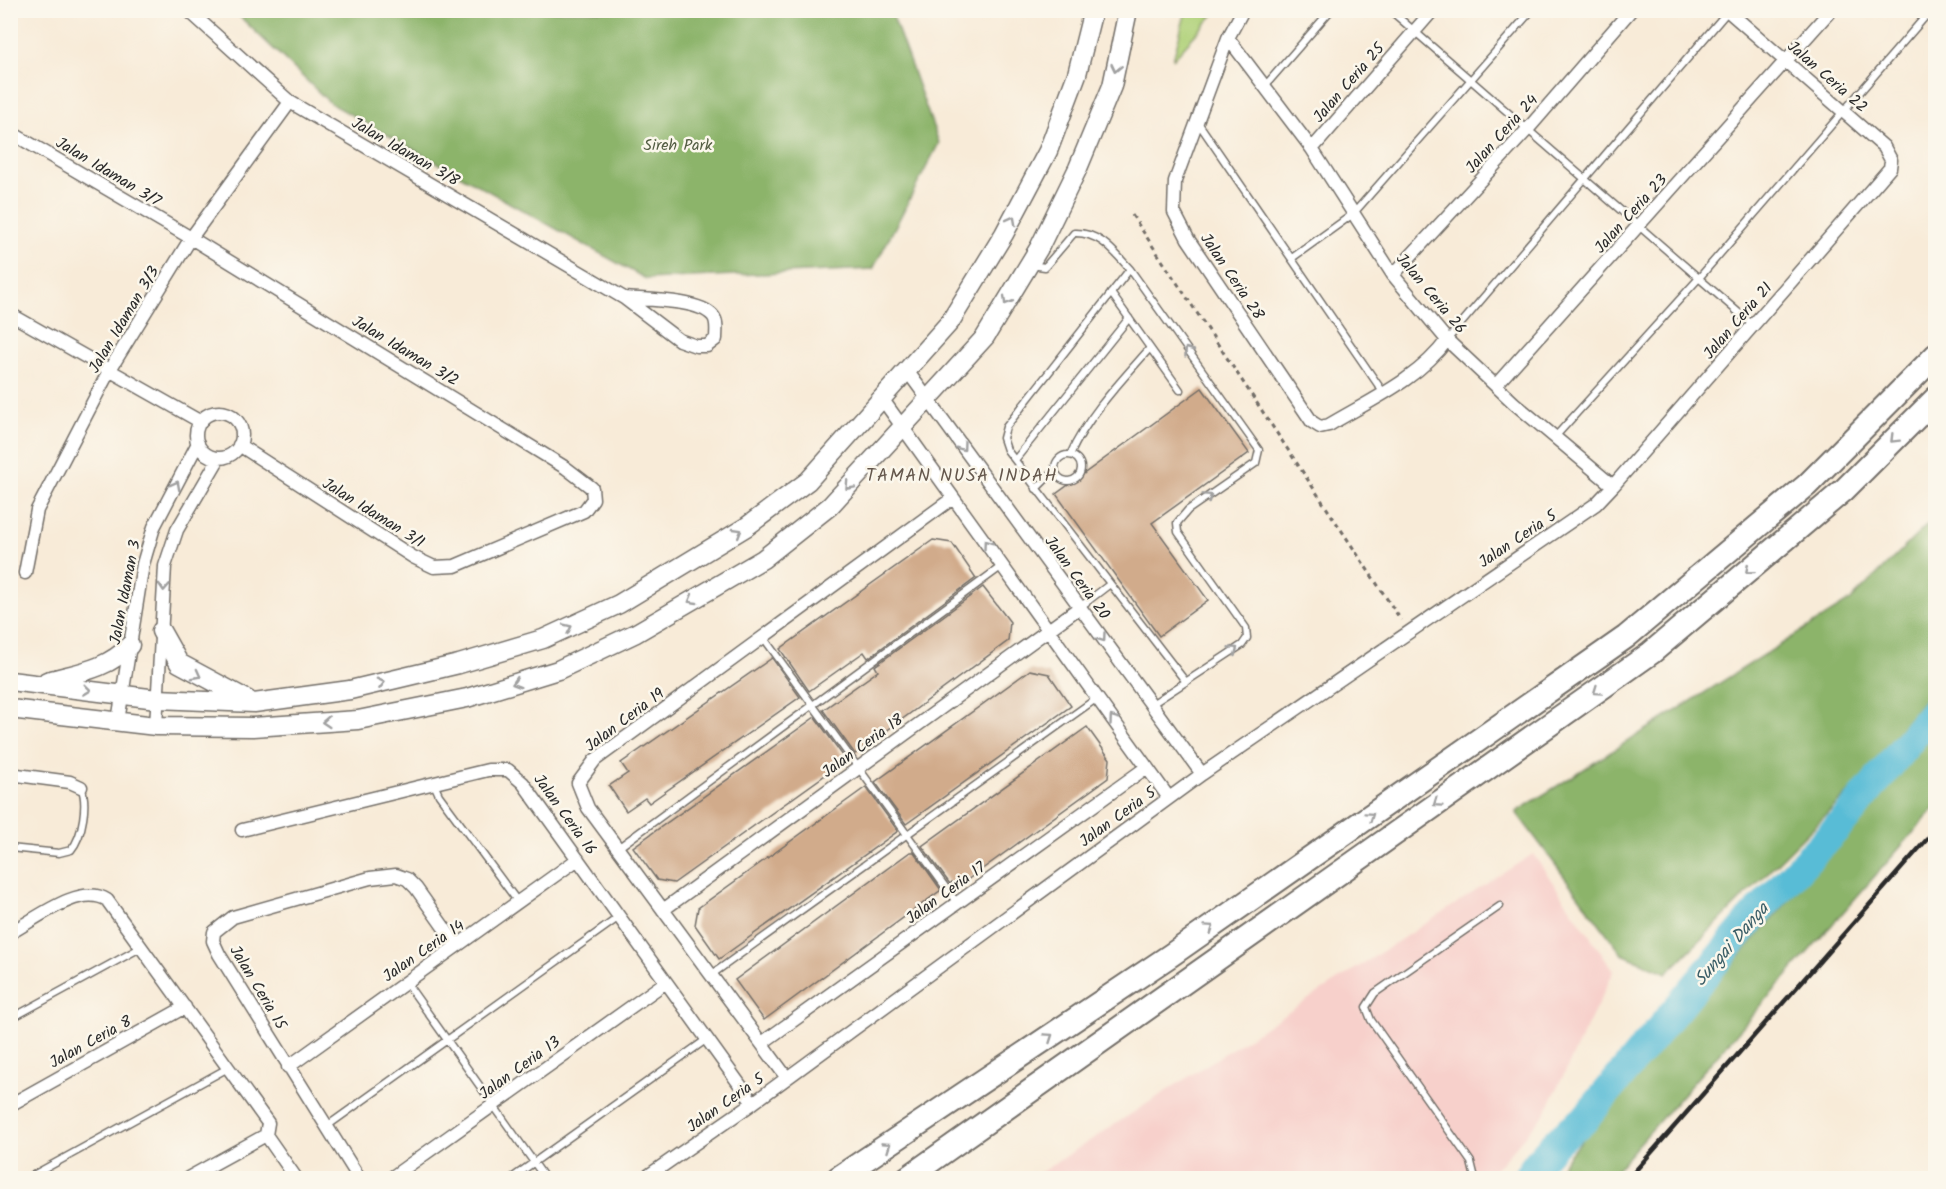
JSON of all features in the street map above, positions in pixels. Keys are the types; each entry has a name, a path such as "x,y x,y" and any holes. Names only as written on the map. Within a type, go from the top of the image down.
{"highway":[{"path":"838,1179 1171,955 1626,637 1807,485 1935,355"},
{"path":"907,1179 1651,653 1844,490 1935,398"}],"main road":[{"path":"10,681 157,699 254,703 350,690 459,664 543,639 619,604 746,527 808,481 883,400 950,322 1004,234 1048,151 1077,74 1093,10"},
{"path":"10,709 156,726 254,727 358,720 466,698 558,670 636,633 763,559 830,506 985,338 1029,264 1078,168 1112,86 1128,10"},
{"path":"161,631 172,654 188,670 254,703"},
{"path":"36,684 106,664 119,657 130,645"}],"street":[{"name":"Jalan Idaman 3/8","path":"188,10 290,102 624,298 679,340 707,346 716,339 717,325 712,315 698,305 624,298"},
{"name":"Jalan Ceria 28","path":"1243,10 1228,38 1175,181 1172,200 1174,212 1188,239 1312,422 1320,427 1329,425 1383,392 1437,354 1447,340"},
{"name":"Jalan Ceria 25","path":"1312,149 1433,10"},
{"name":"Jalan Ceria 24","path":"1392,275 1527,130 1631,10"},
{"name":"Jalan Ceria 23","path":"1496,385 1787,63 1831,10"},
{"name":"Jalan Ceria 22","path":"1728,11 1889,153 1890,168 1886,175"},
{"path":"1228,38 1264,87"},
{"name":"Jalan Ceria 26","path":"1264,87 1312,149 1392,275 1447,340 1613,486"},
{"name":"Jalan Idaman 3/3","path":"25,573 37,510 109,371 191,238 290,102"},
{"name":"Jalan Idaman 3/7","path":"10,132 191,238"},
{"name":"Jalan Ceria 21","path":"1613,486 1886,175"},
{"name":"Jalan Idaman 3/2","path":"191,238 566,468 592,488 593,499"},
{"path":"10,314 201,422"},
{"name":"Jalan Ceria 20","path":"908,372 1202,774"},
{"path":"883,400 1169,798"},
{"path":"220,412 234,417 241,430 240,445 231,454 219,458 206,453 198,443 196,432 201,422 212,413 220,412"},
{"name":"Jalan Idaman 3","path":"118,722 142,564 154,527 198,443"},
{"name":"Jalan Idaman 3/1","path":"240,445 404,551 434,567 455,566 584,511 593,499"},
{"path":"156,726 165,566 177,530 219,458"},
{"name":"Jalan Ceria 5","path":"645,1179 753,1103 1202,774 1596,504 1613,486"},
{"name":"Jalan Ceria 19","path":"787,1078 618,848 581,795 578,783 585,771 596,760 953,498"},
{"name":"Jalan Ceria 18","path":"663,910 1080,607"},
{"name":"Jalan Ceria 17","path":"762,1043 1147,767"},
{"name":"Jalan Ceria 16","path":"242,830 488,770 508,770 523,783 753,1103"},
{"path":"10,774 70,782 81,787"},
{"name":"Jalan Ceria 14","path":"288,1067 578,860"},
{"name":"Jalan Ceria 15","path":"359,1179 325,1128 216,948 214,932 233,917 370,878 396,875 407,879 416,888 457,946"},
{"path":"10,933 76,896 98,895 115,908 268,1123 266,1135 296,1179"},
{"name":"Jalan Ceria 13","path":"391,1179 666,982"},
{"name":"Jalan Ceria 8","path":"10,1105 185,1007"},
{"path":"188,1179 266,1135"}],"lane":[{"path":"1264,87 1331,10"},
{"path":"1390,10 1754,326"},
{"path":"1292,258 1353,214 1532,10"},
{"path":"1556,437 1700,278 1931,10"},
{"path":"1447,340 1728,11"},
{"path":"1197,121 1383,392"},
{"path":"1029,264 1037,268 1045,267 1074,233 1084,232 1106,243 1130,269 1259,450 1256,464 1188,510 1178,523 1178,532 1246,628 1247,638 1242,645 1151,705"},
{"path":"1130,269 1006,427 1002,438 1006,450 1186,682"},
{"path":"1111,292 1180,390"},
{"path":"1015,459 1129,318"},
{"path":"1036,489 1055,470 1059,459 1070,455 1093,416 1150,348"},
{"path":"1055,470 1062,481 1071,481 1079,476 1080,463 1070,455"},
{"path":"618,848 1003,566"},
{"path":"1080,607 1110,585"},
{"path":"762,637 957,903"},
{"path":"711,975 1098,698"},
{"path":"434,784 439,795 518,902"},
{"path":"10,848 59,853 71,850 77,839 86,798 81,787"},
{"path":"1475,1179 1471,1162 1371,1020 1366,1007 1375,993 1500,906"},
{"path":"325,1128 619,917"},
{"path":"10,1019 142,946"},
{"path":"406,982 545,1179"},
{"path":"512,1179 707,1039"},
{"path":"28,1179 228,1068"}],"path":[{"path":"1132,215 1409,631"}],"shaded area":[{"path":"1533,854 1614,971 1545,1113 1488,1178 1032,1178"}],"green space":[{"name":"Sireh Park","path":"234,11 891,11 939,143 873,269 646,279 330,103"},
{"path":"1186,11 1217,11 1173,59"},
{"path":"1935,517 1935,686 1855,786 1667,973 1622,954 1516,812 1851,600"},
{"path":"1935,732 1935,808 1609,1178 1551,1178 1645,1064"}],"building":[{"path":"1202,388 1249,453 1152,523 1208,600 1159,636 1056,494"},
{"path":"933,540 952,543 976,578 868,658 864,652 809,691 780,649"},
{"path":"983,587 1010,622 1008,641 855,754 823,710 878,671 875,666"},
{"path":"772,658 800,697 649,803 645,798 626,811 609,786 628,773 621,763"},
{"path":"1030,670 1049,674 1071,706 906,824 875,782"},
{"path":"815,717 846,760 674,883 657,880 633,847"},
{"path":"1087,727 1110,759 1108,778 956,888 952,882 950,884 922,846"},
{"path":"866,787 898,831 719,959 695,925 698,908"},
{"path":"910,852 914,852 941,890 764,1020 735,980"}],"waterway":[{"name":"Sungai Danga","path":"1527,1178 1552,1146 1583,1121 1752,918 1849,815 1936,708"}],"railway":[{"path":"1629,1178 1936,829"}],"district":[{"name":"TAMAN NUSA INDAH","path":"962,475"}]}
